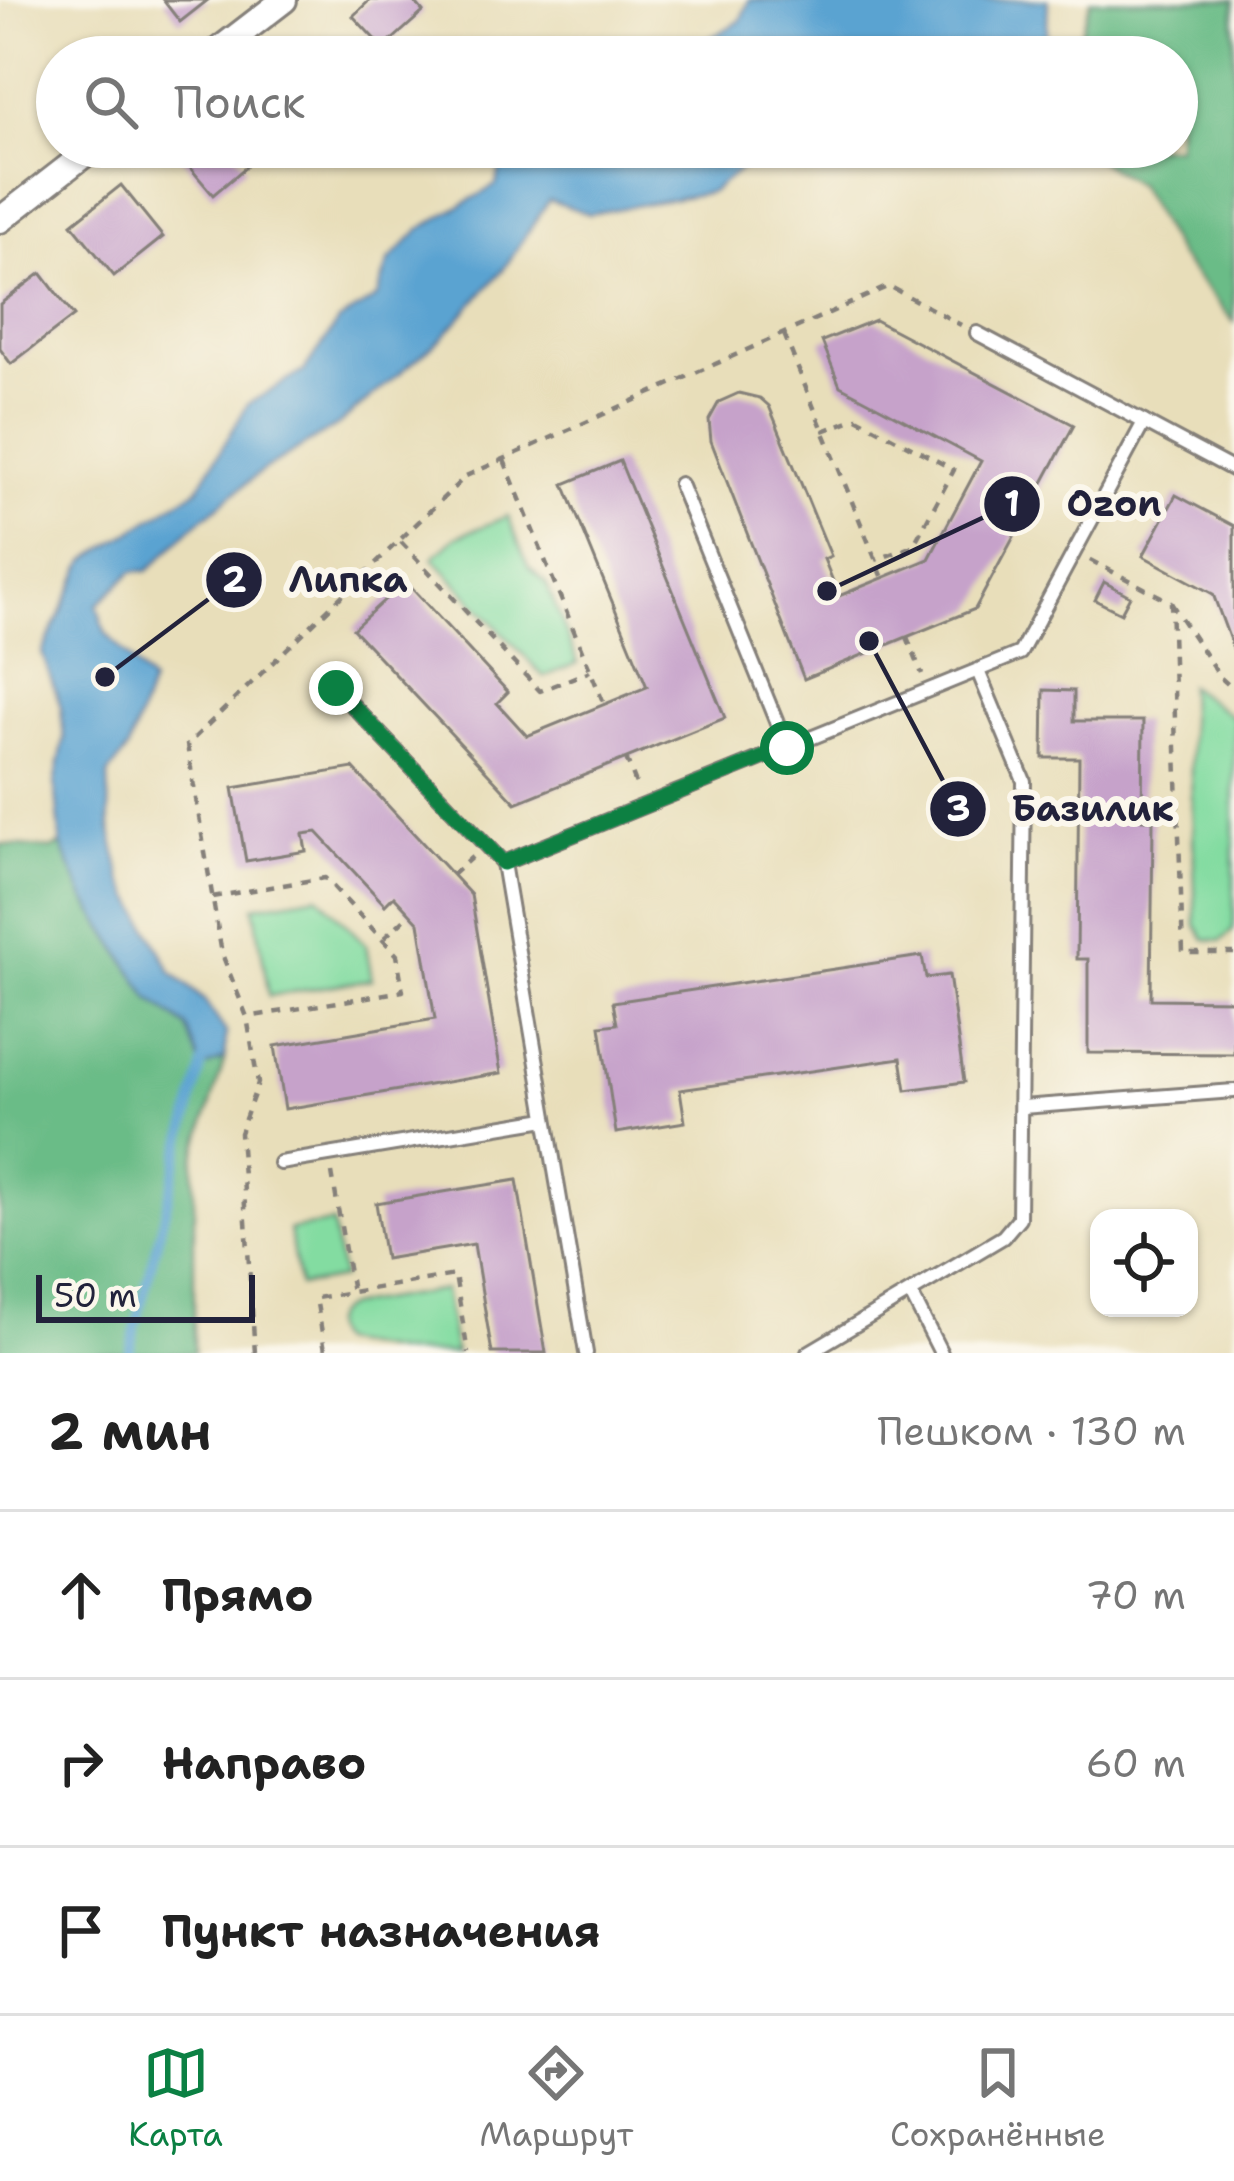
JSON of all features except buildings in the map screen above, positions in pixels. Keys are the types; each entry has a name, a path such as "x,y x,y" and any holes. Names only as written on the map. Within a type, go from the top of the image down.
{"street":[{"path":"237,36 284,0"},
{"path":"0,220 67,168"}],"lane":[{"path":"977,333 1234,470"},
{"path":"503,863 1020,653 1144,422"},
{"path":"680,484 787,748"},
{"path":"808,1353 1013,1229 1021,1204 1024,781 978,670"},
{"path":"336,688 503,863 586,1353"},
{"path":"1022,1107 1234,1090"},
{"path":"280,1163 546,1119"},
{"path":"911,1294 941,1353"}],"path":[{"path":"255,1353 240,1133 258,1083 247,1017 222,954 187,745 466,476 889,286 977,333"},
{"path":"784,334 883,578"},
{"path":"824,431 857,418 954,470 913,546 876,560"},
{"path":"504,458 604,704"},
{"path":"399,539 540,691 590,670"},
{"path":"1075,551 1171,602 1220,677 1234,690"},
{"path":"1171,602 1183,953 1234,953"},
{"path":"907,637 929,691"},
{"path":"626,758 645,805"},
{"path":"212,897 325,878 397,955 403,991 247,1017"},
{"path":"383,939 410,914"},
{"path":"329,1156 352,1292"},
{"path":"342,1353 325,1350 316,1298 455,1275 468,1353"}],"green space":[{"path":"1091,0 1234,0 1234,322 1179,257 1138,185 1111,168 1198,168 1198,36 1080,36"},
{"path":"508,516 528,566 546,583 578,663 544,677 433,558 456,537"},
{"path":"1188,686 1234,718 1234,921 1233,930 1221,941 1205,939 1196,925"},
{"path":"0,844 51,849 61,845 84,897 150,999 187,1027 202,1068 225,1058 194,1159 194,1353 0,1353"},
{"path":"318,895 366,945 372,979 269,996 254,906"},
{"path":"332,1223 342,1278 299,1286 289,1230"},
{"path":"444,1290 455,1353 403,1353 337,1342 331,1331 338,1312 348,1306"}],"water":[{"path":"749,0 1048,0 1047,36 714,36 740,21"},
{"path":"500,168 742,168 711,192 589,214 549,200 503,270 442,338 338,425 262,471 192,527 148,571 133,571 97,605 105,632 151,683 128,749 108,775 110,827 122,879 172,972 204,1000 226,1032 225,1058 202,1069 187,1027 150,999 84,897 61,845 55,783 64,739 61,707 42,653 85,561 198,489 248,404 304,371 339,321 377,297 389,261 420,229 496,185"}],"waterway":[{"path":"129,1353 203,1062"}],"place":[{"name":"Ozon","path":"827,591"},
{"name":"Базилик","path":"869,641"},
{"name":"Липка","path":"105,677"}],"route":[{"path":"336,688 503,863 787,748"}]}
